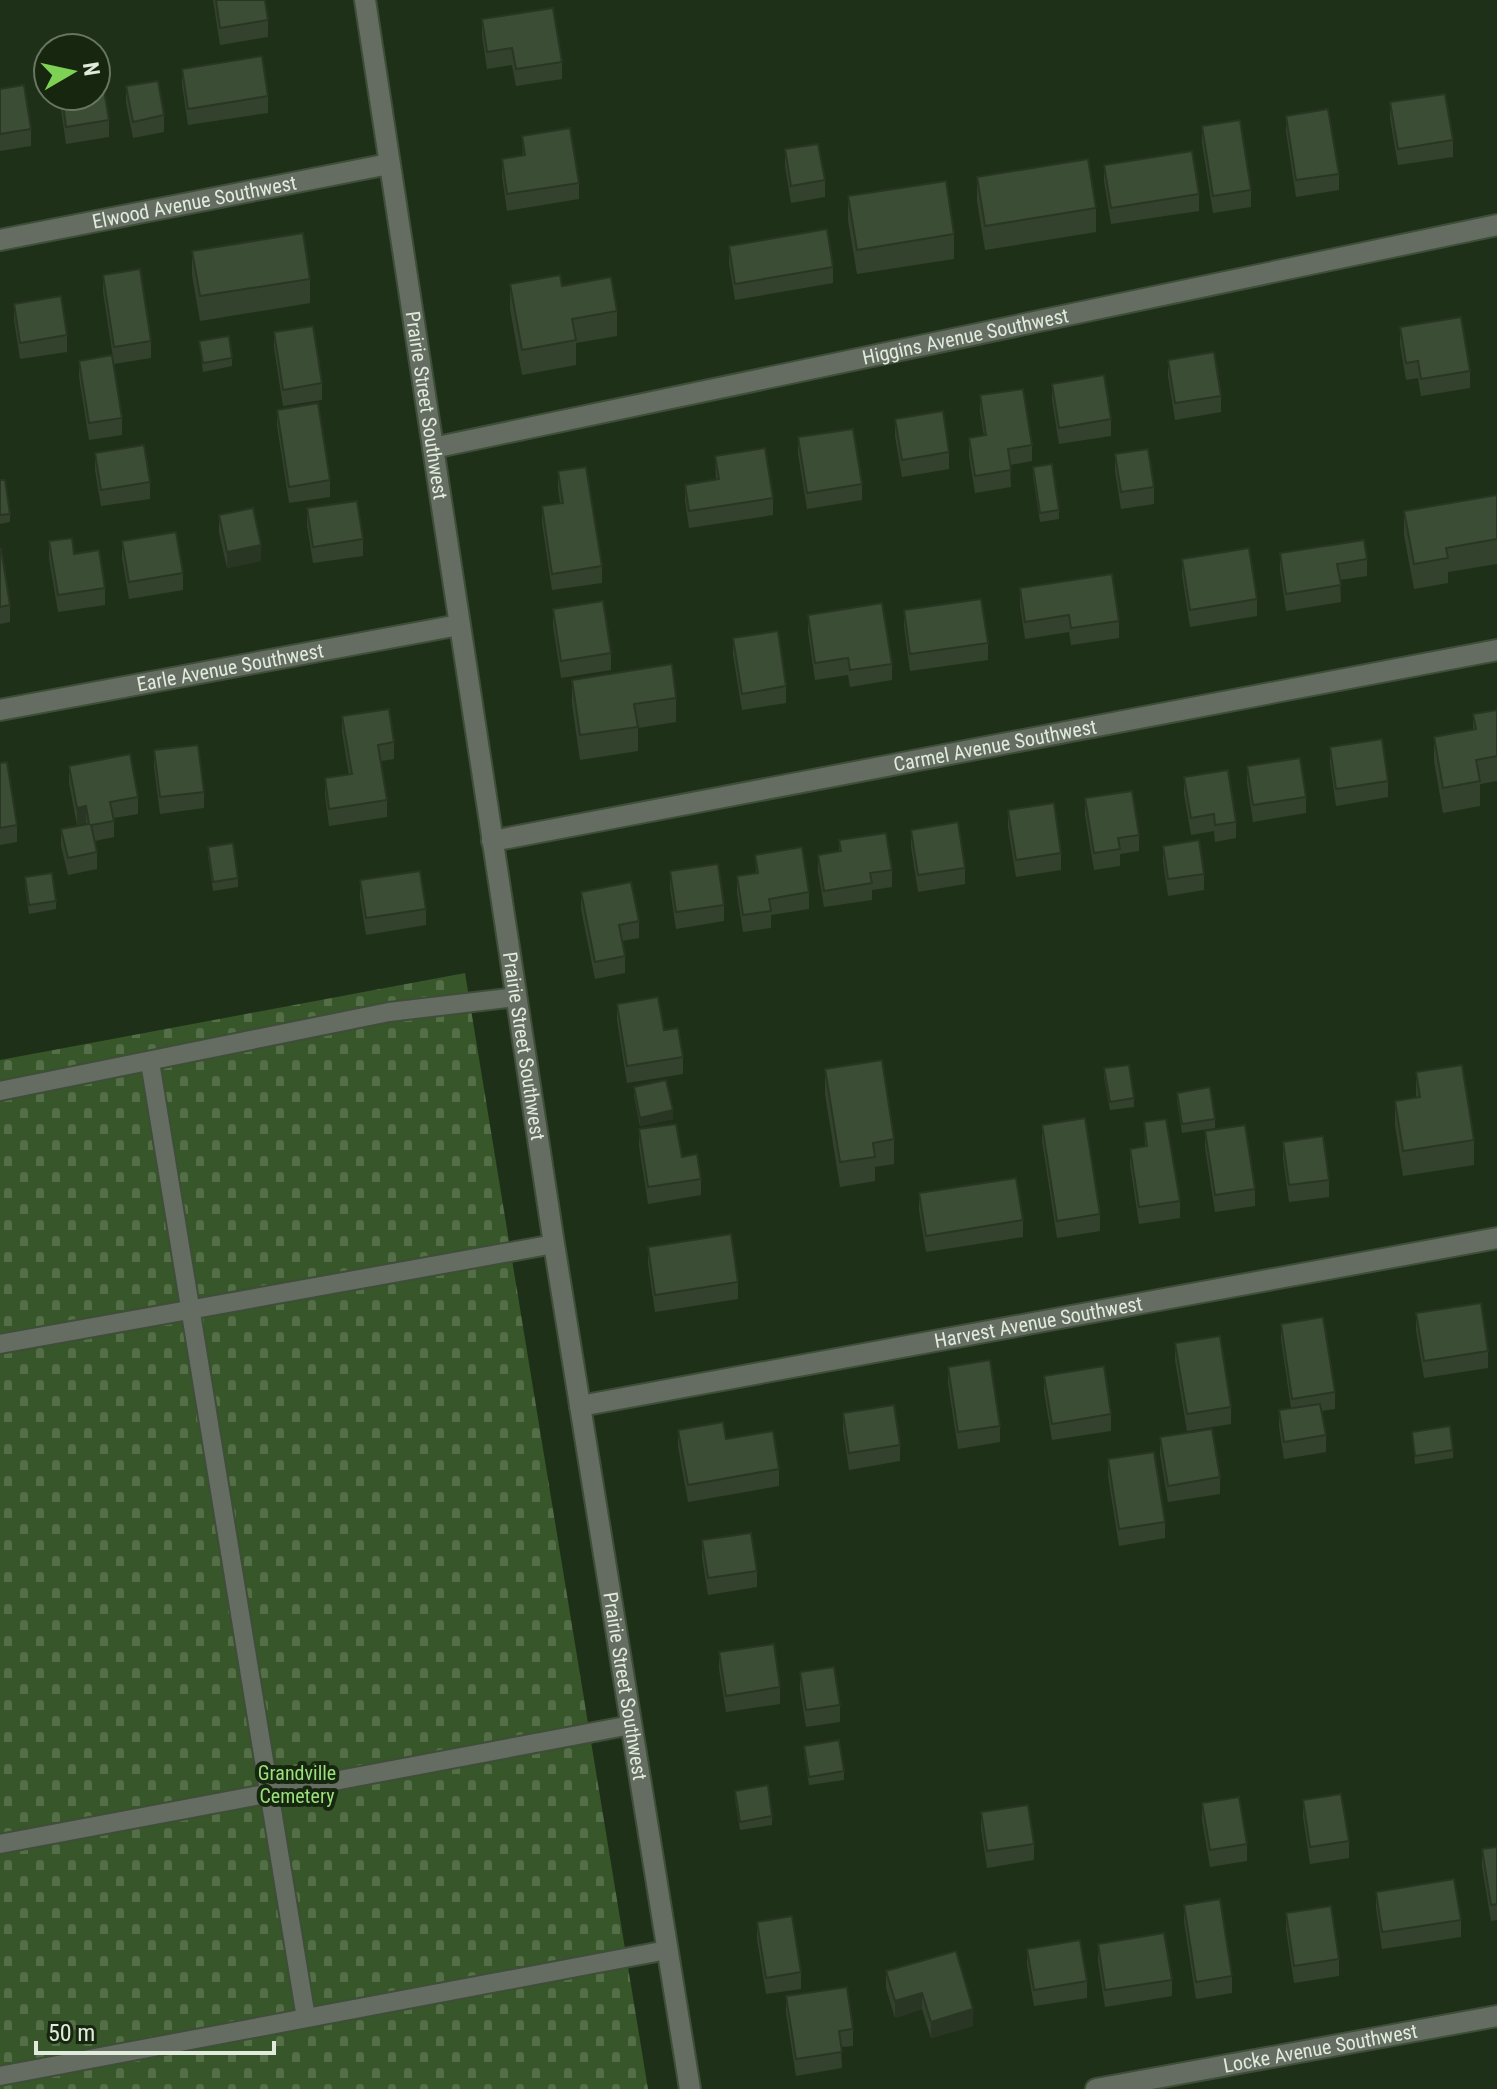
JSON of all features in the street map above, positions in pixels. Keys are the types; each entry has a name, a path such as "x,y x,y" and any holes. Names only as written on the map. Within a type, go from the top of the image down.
{"street":[{"name":"Prairie Street Southwest","path":"365,0 554,1244 690,2089"},
{"name":"Elwood Avenue Southwest","path":"0,240 389,164"},
{"name":"Higgins Avenue Southwest","path":"433,448 1497,225"},
{"name":"Earle Avenue Southwest","path":"0,710 459,625"},
{"name":"Carmel Avenue Southwest","path":"492,841 1497,650"},
{"name":"Harvest Avenue Southwest","path":"580,1406 1497,1238"},
{"name":"Locke Avenue Southwest","path":"1096,2089 1497,2016"}],"lane":[{"path":"0,1091 389,1012 516,997"},
{"path":"150,1062 306,2018"},
{"path":"0,1344 554,1244"},
{"path":"0,1844 631,1725"},
{"path":"0,2076 667,1950"}],"green space":[{"name":"Grandville Cemetery","path":"465,973 648,2089 0,2089 0,1060"}],"building":[{"path":"216,0 265,0 268,20 220,28"},
{"path":"553,8 562,62 516,69 512,48 487,52 482,19"},
{"path":"262,56 268,96 188,109 182,69"},
{"path":"158,81 164,115 133,122 126,86"},
{"path":"24,85 31,129 0,134 0,89"},
{"path":"1445,94 1453,140 1398,149 1390,102"},
{"path":"1328,109 1339,174 1296,180 1286,116"},
{"path":"64,112 108,112 109,120 66,127"},
{"path":"1240,120 1251,190 1213,196 1202,126"},
{"path":"570,128 579,183 507,194 502,159 525,155 522,136"},
{"path":"818,144 825,180 791,186 785,149"},
{"path":"1192,151 1199,194 1111,208 1104,165"},
{"path":"1088,159 1096,208 985,226 977,177"},
{"path":"946,181 954,234 857,250 848,196"},
{"path":"827,229 833,267 735,284 729,246"},
{"path":"303,233 310,279 200,296 192,251"},
{"path":"140,269 151,341 114,347 103,275"},
{"path":"560,275 562,286 611,277 617,311 572,319 576,340 522,350 510,284"},
{"path":"61,296 67,335 20,343 14,304"},
{"path":"1461,317 1470,371 1421,379 1418,361 1406,363 1400,327"},
{"path":"313,326 322,383 283,390 274,332"},
{"path":"229,336 232,358 203,363 199,341"},
{"path":"1214,352 1221,396 1175,403 1168,360"},
{"path":"112,355 122,418 89,423 79,361"},
{"path":"1104,375 1111,419 1059,428 1052,384"},
{"path":"1023,389 1032,445 1008,449 1011,470 975,476 969,438 986,435 980,395"},
{"path":"318,403 330,480 289,487 277,410"},
{"path":"943,411 949,452 902,460 895,419"},
{"path":"853,429 862,484 807,493 798,437"},
{"path":"144,445 150,482 101,490 95,453"},
{"path":"765,448 773,498 689,511 685,485 719,479 715,456"},
{"path":"1148,449 1154,487 1121,492 1115,454"},
{"path":"1052,464 1059,510 1040,513 1033,467"},
{"path":"586,467 602,566 552,574 542,506 563,503 558,471"},
{"path":"0,480 5,480 10,514 0,515"},
{"path":"1497,495 1497,539 1446,548 1448,558 1414,564 1404,511"},
{"path":"357,501 363,539 313,547 307,508"},
{"path":"253,508 261,545 227,552 219,515"},
{"path":"176,532 183,573 129,582 122,541"},
{"path":"72,538 74,554 99,550 105,588 58,595 49,541"},
{"path":"1364,540 1367,559 1337,564 1341,585 1286,594 1280,553"},
{"path":"1249,548 1257,599 1190,610 1182,559"},
{"path":"0,549 10,605 0,607"},
{"path":"1112,574 1119,621 1071,628 1069,615 1025,622 1020,588"},
{"path":"981,599 988,643 910,654 904,610"},
{"path":"603,601 611,653 561,661 553,609"},
{"path":"882,603 892,664 850,670 848,658 815,663 808,615"},
{"path":"778,631 786,686 742,694 733,638"},
{"path":"672,664 676,698 634,704 638,727 580,735 572,680"},
{"path":"389,709 394,742 378,745 387,800 329,809 325,778 352,774 342,716"},
{"path":"1497,710 1497,756 1476,760 1480,781 1443,788 1434,737 1476,729 1473,714"},
{"path":"1382,739 1388,781 1336,789 1330,747"},
{"path":"198,745 204,792 160,797 154,750"},
{"path":"130,754 138,797 110,802 114,821 91,825 97,852 68,858 61,829 89,824 86,806 77,808 69,766"},
{"path":"1300,758 1306,797 1253,805 1247,766"},
{"path":"7,762 17,825 0,828 0,763"},
{"path":"1228,770 1236,822 1215,825 1214,814 1191,818 1184,777"},
{"path":"1132,791 1139,835 1118,838 1120,849 1094,853 1085,798"},
{"path":"1054,803 1061,853 1016,860 1008,810"},
{"path":"958,822 965,868 918,875 911,830"},
{"path":"886,833 892,870 870,873 872,883 824,891 818,855 841,851 839,840"},
{"path":"1199,840 1204,874 1168,879 1163,846"},
{"path":"233,843 238,878 213,882 208,847"},
{"path":"802,847 809,892 769,899 771,911 743,915 737,876 758,873 755,855"},
{"path":"718,864 724,905 676,912 670,871"},
{"path":"420,871 426,909 366,918 360,880"},
{"path":"52,873 56,901 29,905 25,877"},
{"path":"631,882 639,921 619,925 625,956 595,962 581,892"},
{"path":"658,997 664,1030 678,1028 683,1057 627,1066 617,1004"},
{"path":"882,1060 894,1139 873,1143 875,1157 840,1162 825,1069"},
{"path":"1129,1065 1134,1098 1110,1102 1104,1068"},
{"path":"1462,1065 1474,1140 1403,1151 1395,1101 1420,1097 1416,1072"},
{"path":"666,1080 673,1110 640,1118 634,1087"},
{"path":"1210,1087 1215,1119 1182,1124 1177,1093"},
{"path":"1085,1118 1100,1214 1057,1221 1042,1125"},
{"path":"1166,1119 1180,1201 1139,1207 1130,1149 1147,1146 1144,1122"},
{"path":"676,1124 682,1157 697,1154 701,1179 648,1187 639,1129"},
{"path":"1245,1125 1255,1189 1215,1195 1205,1131"},
{"path":"1323,1136 1329,1180 1289,1185 1283,1142"},
{"path":"1016,1178 1023,1220 926,1236 919,1193"},
{"path":"731,1234 738,1282 655,1295 648,1247"},
{"path":"1481,1303 1488,1351 1424,1361 1416,1313"},
{"path":"1323,1317 1335,1392 1292,1399 1281,1324"},
{"path":"1220,1336 1231,1407 1187,1414 1175,1343"},
{"path":"990,1360 1000,1426 958,1432 948,1367"},
{"path":"1104,1366 1111,1414 1052,1424 1044,1376"},
{"path":"1320,1404 1326,1435 1284,1442 1279,1410"},
{"path":"894,1405 900,1445 849,1453 843,1413"},
{"path":"723,1422 726,1439 773,1431 779,1469 688,1485 678,1430"},
{"path":"1450,1426 1453,1450 1415,1456 1412,1432"},
{"path":"1212,1429 1220,1477 1168,1486 1160,1437"},
{"path":"1154,1452 1165,1522 1119,1529 1108,1459"},
{"path":"751,1533 757,1571 708,1578 702,1540"},
{"path":"774,1644 780,1687 726,1696 719,1652"},
{"path":"834,1667 840,1705 806,1710 800,1672"},
{"path":"839,1740 844,1771 809,1777 804,1746"},
{"path":"768,1785 772,1816 740,1822 735,1791"},
{"path":"1341,1794 1349,1841 1310,1847 1303,1800"},
{"path":"1239,1797 1247,1844 1210,1850 1202,1803"},
{"path":"1028,1805 1034,1844 987,1851 981,1812"},
{"path":"1497,1847 1497,1904 1491,1905 1482,1849"},
{"path":"1454,1879 1461,1920 1382,1932 1376,1892"},
{"path":"1220,1899 1232,1976 1196,1982 1184,1905"},
{"path":"1331,1906 1339,1959 1294,1966 1286,1913"},
{"path":"792,1916 801,1972 766,1978 757,1922"},
{"path":"1164,1933 1172,1980 1105,1990 1098,1944"},
{"path":"1080,1940 1087,1981 1034,1990 1027,1949"},
{"path":"956,1951 973,2009 931,2022 922,1993 895,2001 886,1971"},
{"path":"847,1987 853,2029 839,2031 842,2052 796,2059 786,1996"}]}
